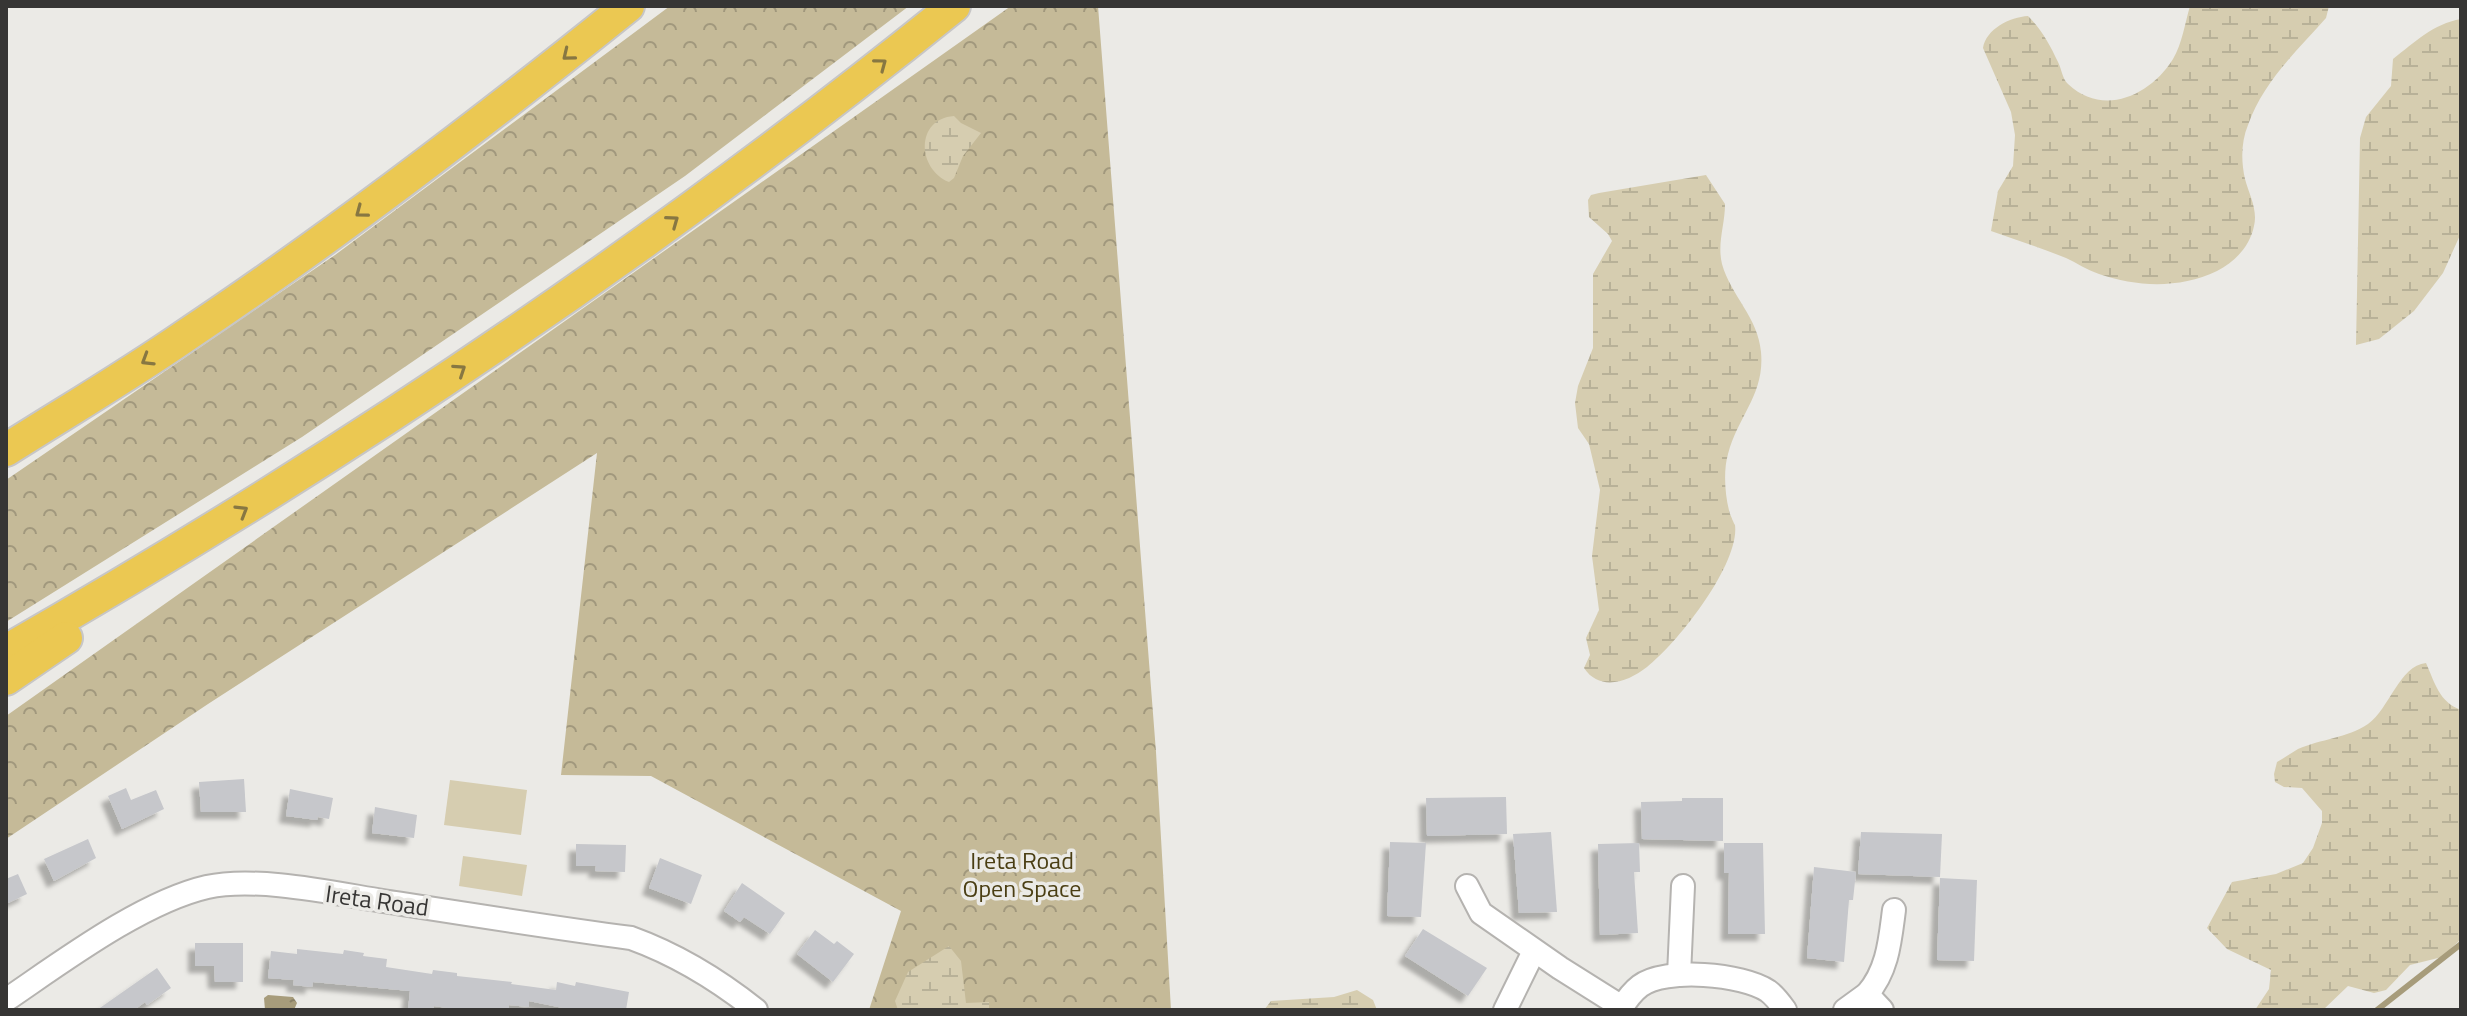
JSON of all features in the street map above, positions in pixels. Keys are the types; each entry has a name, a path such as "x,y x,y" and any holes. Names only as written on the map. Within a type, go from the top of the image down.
{"highway":[{"path":"6,450 184,337 310,250 510,101 628,6"},
{"path":"6,651 309,470 521,330 721,186 954,6"},
{"path":"6,679 113,606 203,535"}],"street":[{"name":"Ireta Road","path":"6,1000 152,907 209,887 235,884 336,894 631,938 698,967 756,1010"},
{"path":"1467,886 1481,913 1621,1008 1640,986 1679,975 1708,976 1757,986 1770,992 1785,1010"},
{"path":"1679,975 1683,886"},
{"path":"1845,1010 1874,1002 1876,983 1889,948 1894,910"},
{"path":"1505,1010 1534,951"}],"green space":[{"path":"670,6 909,6 685,176 302,437 6,622 6,480 335,255"},
{"name":"Ireta Road Open Space","path":"1011,6 1098,6 1156,752 1171,1010 869,1010 901,911 651,776 561,775 597,453 208,704 6,839 6,716"},
{"path":"2190,6 2329,6 2326,18 2271,81 2248,125 2243,145 2243,165 2255,220 2241,253 2224,267 2203,277 2173,283 2143,284 2090,271 2066,258 1991,231 1998,191 2013,166 2015,135 2011,112 1983,48 1989,35 2007,22 2028,16 2049,44 2068,84 2096,99 2125,98 2152,83 2173,59"},
{"path":"2461,19 2461,233 2443,273 2414,311 2379,339 2356,345 2360,138 2366,117 2391,86 2393,59 2433,29"},
{"path":"954,116 981,133 963,156 954,178 949,182 938,176 931,167 925,145 932,126 941,119"},
{"path":"1706,175 1725,204 1720,249 1722,264 1755,328 1761,352 1755,393 1732,440 1726,461 1726,492 1735,525 1734,541 1717,581 1674,641 1639,672 1623,680 1606,682 1598,680 1584,668 1590,655 1586,638 1599,610 1592,556 1600,490 1589,444 1578,428 1575,403 1578,386 1593,348 1593,274 1612,241 1589,217 1588,200 1591,195 1599,193"},
{"path":"2426,663 2443,697 2461,710 2461,939 2442,957 2410,965 2386,990 2374,993 2348,986 2323,1010 2255,1010 2269,989 2271,970 2227,949 2207,928 2232,882 2276,874 2303,863 2313,848 2322,823 2322,811 2302,788 2284,787 2275,782 2277,762 2298,749 2368,724 2402,679 2417,666"},
{"path":"450,780 527,790 521,835 444,825"},
{"path":"463,856 527,865 522,896 459,886"},
{"path":"949,946 961,961 966,1003 989,1002 989,1010 898,1010 895,1001 908,972"},
{"path":"1357,990 1373,1000 1377,1010 1264,1010 1271,1001 1334,997"}],"water":[{"path":"268,995 293,997 297,1003 294,1010 265,1010 264,998"}],"building":[{"path":"244,779 246,812 201,812 199,782"},
{"path":"126,788 131,800 156,790 164,809 122,829 108,796"},
{"path":"290,789 333,798 329,819 286,816"},
{"path":"1506,797 1507,834 1427,836 1426,798"},
{"path":"1682,798 1723,798 1723,841 1642,839 1641,802 1682,801"},
{"path":"375,807 417,815 414,838 372,833"},
{"path":"1551,832 1557,912 1519,913 1513,834"},
{"path":"1861,832 1942,834 1940,877 1858,874"},
{"path":"88,839 96,858 54,881 44,859"},
{"path":"1390,842 1426,843 1421,917 1387,916"},
{"path":"1639,843 1640,872 1634,872 1638,933 1600,935 1598,844"},
{"path":"1724,843 1763,843 1765,934 1728,934 1729,873 1724,873"},
{"path":"576,844 626,845 625,872 595,871 596,866 576,866"},
{"path":"660,858 702,875 691,904 649,888"},
{"path":"1814,867 1856,872 1853,900 1849,900 1844,962 1807,958"},
{"path":"18,874 27,894 6,904 6,879"},
{"path":"1940,878 1977,880 1974,961 1937,960"},
{"path":"742,883 785,913 770,934 744,917 740,922 724,911"},
{"path":"1423,929 1487,968 1468,996 1405,956"},
{"path":"815,930 854,954 833,982 797,954"},
{"path":"195,943 243,943 243,982 215,982 214,966 195,966"},
{"path":"297,949 364,953 363,956 387,959 386,967 432,974 433,970 457,973 457,976 556,990 557,982 575,986 576,982 629,992 626,1010 573,1010 529,1001 529,1007 509,1005 509,1010 461,1010 434,1006 433,1010 408,1010 410,991 313,982 312,987 293,985 294,980 268,978 271,951 297,954"},
{"path":"157,968 171,988 147,1005 145,1002 134,1010 97,1010"}],"waterway":[{"path":"2377,1010 2461,944"}]}
